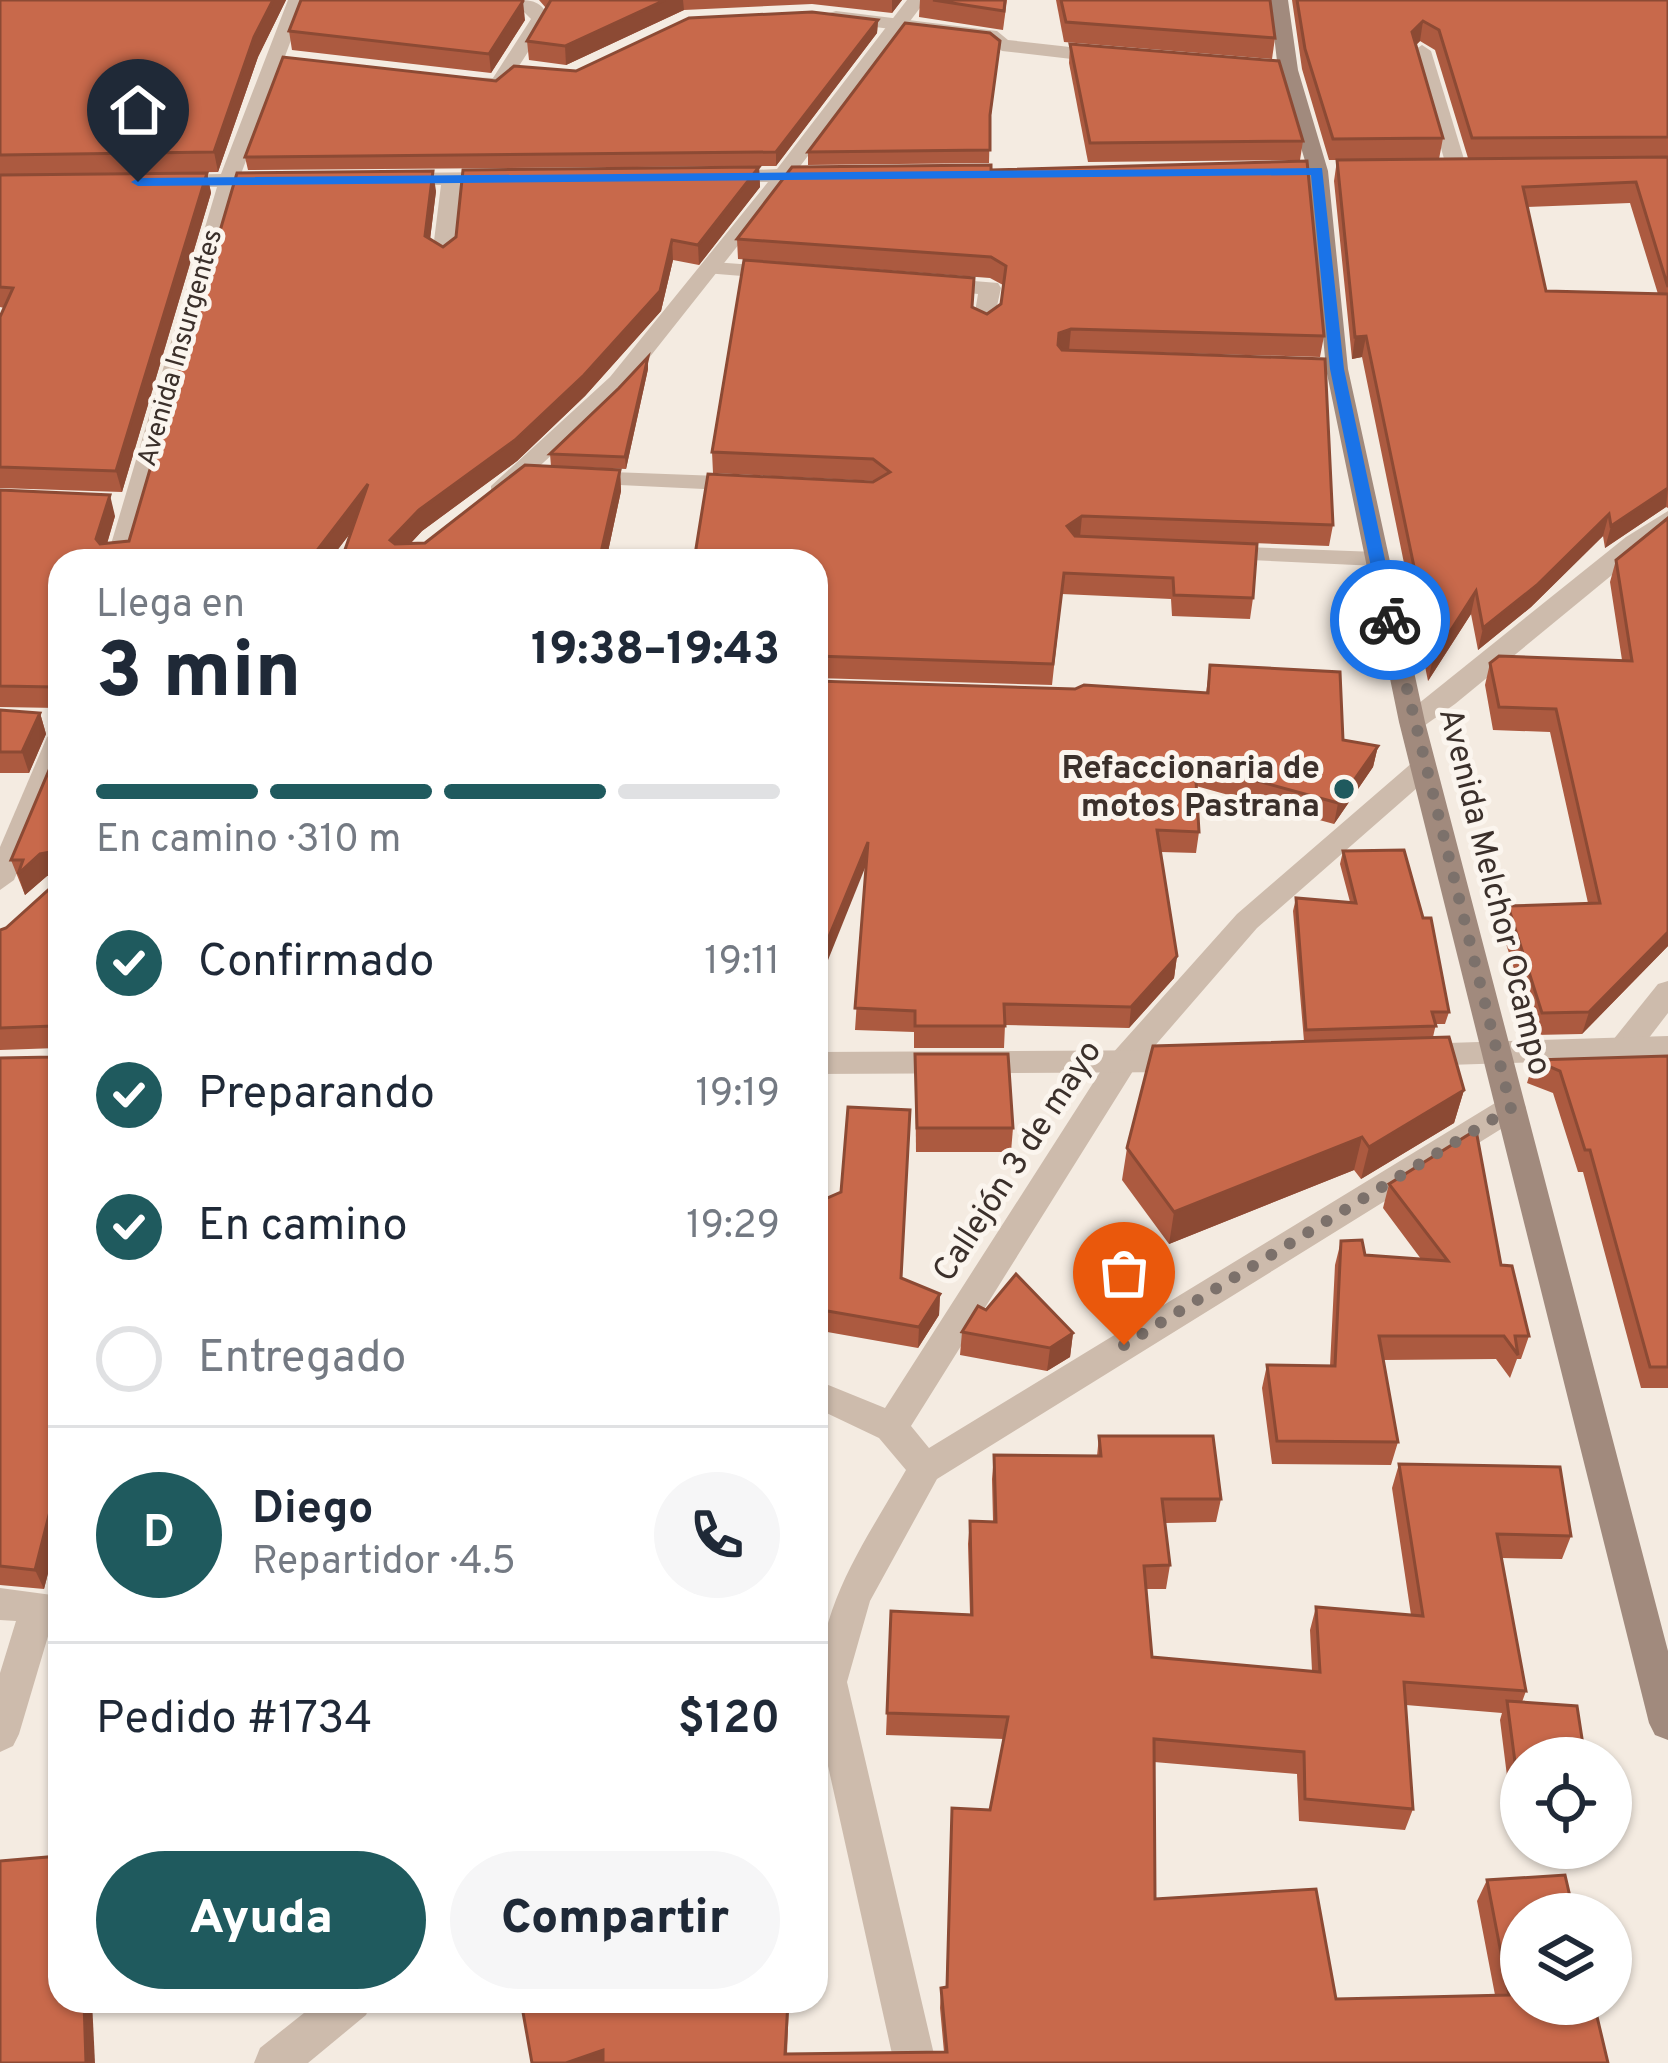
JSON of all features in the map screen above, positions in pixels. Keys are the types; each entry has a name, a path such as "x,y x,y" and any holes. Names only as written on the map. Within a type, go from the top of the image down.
{"main road":[{"name":"Avenida Melchor Ocampo","path":"1279,0 1277,70 1318,171 1326,368 1377,559 1423,768 1668,1723"}],"street":[{"name":"Avenida Insurgentes","path":"119,549 124,505 230,180 282,59 297,0"},
{"path":"452,79 498,84 518,69 540,19 536,8 521,0"},
{"path":"486,500 519,476 609,392 674,321 916,0"},
{"path":"812,14 997,37 1002,45 1136,61"},
{"path":"1422,51 1457,169"},
{"path":"1434,170 1480,169"},
{"path":"688,176 852,175"},
{"path":"363,179 523,177"},
{"path":"443,257 452,178"},
{"path":"138,182 296,180"},
{"path":"713,268 805,275"},
{"path":"921,283 990,288 984,324"},
{"path":"519,476 766,486"},
{"path":"1412,722 1457,692 1632,543 1668,518"},
{"path":"1195,552 1377,559"},
{"path":"0,880 48,741"},
{"name":"Callejón 3 de mayo","path":"892,1428 1122,1063 1247,921 1423,768"},
{"path":"1624,1048 1668,992"},
{"path":"1380,1056 1668,1047"},
{"path":"828,1063 1216,1060"},
{"path":"828,1668 853,1597 925,1468 1511,1108"},
{"path":"828,1398 892,1428 925,1468"},
{"path":"0,1604 39,1606 0,1734"},
{"path":"828,1709 915,2063"},
{"path":"275,2063 337,2013"}],"building":[{"path":"0,0 273,0 254,37 214,152 0,155"},
{"path":"301,0 523,1 489,54 289,31"},
{"path":"551,0 665,0 565,46 527,41"},
{"path":"933,0 1005,0 1004,11"},
{"path":"1061,0 1270,0 1275,38 1066,22"},
{"path":"1297,0 1668,0 1668,137 1472,138 1439,30 1423,21 1412,32 1443,138 1333,139 1305,49"},
{"path":"812,12 878,20 776,152 245,157 283,57 496,81 514,66 576,71 689,18"},
{"path":"905,23 990,33 1000,41 990,150 808,152"},
{"path":"1070,44 1279,61 1303,141 1090,143"},
{"path":"1668,157 1668,287 1636,182 1523,187 1546,291 1668,294 1668,488 1611,526 1609,514 1537,585 1483,628 1476,591 1433,658 1366,336 1355,337 1337,160"},
{"path":"1307,161 1324,336 1071,329 1059,333 1058,345 1062,350 1325,359 1333,525 1082,516 1067,526 1075,536 1257,544 1253,598 1174,595 1173,578 1064,573 1053,664 828,656 828,549 696,549 708,474 873,482 890,472 873,459 712,452 744,260 974,278 972,307 987,314 1001,304 1006,266 991,257 737,239 792,167 991,165 991,170"},
{"path":"759,167 698,245 672,240 660,291 584,375 515,440 419,510 390,540 425,543 525,465 620,470 602,549 345,549 368,484 318,549 48,549 48,687 0,686 0,490 110,495 96,539 100,544 129,541 237,173 433,171 425,236 443,247 456,237 463,170"},
{"path":"207,173 116,471 0,467 0,317 13,288 0,287 0,175"},
{"path":"648,357 625,457 550,454 619,388"},
{"path":"1668,518 1668,932 1589,1012 1542,1013 1508,906 1600,903 1556,709 1499,707 1490,663 1499,656 1632,661 1616,560"},
{"path":"1210,665 1340,672 1343,740 1378,746 1338,803 1195,764 1199,832 1157,830 1177,956 1131,1007 1004,1004 1005,1026 915,1026 915,1011 855,1008 868,842 828,939 828,681 1075,689 1084,685 1208,693"},
{"path":"0,710 40,713 22,752 0,752"},
{"path":"48,773 48,852 18,874 23,860 11,860"},
{"path":"1404,850 1423,918 1431,918 1449,1012 1432,1012 1436,1026 1306,1030 1296,898 1356,903 1343,851"},
{"path":"48,890 48,1026 0,1028 0,930"},
{"path":"1449,1037 1464,1090 1369,1147 1362,1137 1174,1212 1127,1148 1153,1046"},
{"path":"915,1054 1008,1054 1013,1128 917,1128"},
{"path":"1668,1056 1668,1367 1650,1367 1590,1150 1585,1150 1560,1071 1534,1060"},
{"path":"48,1057 48,1519 35,1570 0,1566 0,1058"},
{"path":"848,1107 910,1110 901,1278 940,1294 919,1327 828,1311 828,1198 841,1192"},
{"path":"1476,1130 1501,1265 1512,1266 1529,1336 1515,1336 1518,1355 1504,1336 1379,1336 1398,1442 1277,1441 1267,1365 1335,1366 1341,1241 1362,1240 1365,1255 1448,1261 1389,1184"},
{"path":"1016,1274 1073,1333 1050,1348 962,1332 978,1306 986,1310"},
{"path":"1099,1436 1213,1436 1221,1499 1162,1499 1170,1565 1144,1566 1152,1657 1320,1672 1316,1607 1423,1616 1399,1464 1560,1467 1571,1536 1497,1534 1526,1691 1404,1682 1413,1809 1305,1799 1304,1752 1154,1739 1155,1899 1316,1889 1336,1999 1500,1995 1500,2025 1599,2025 1608,2063 603,2063 603,2050 566,2063 532,2063 523,2013 787,2013 785,2054 947,2052 941,1988 947,1987 952,1808 990,1810 1008,1717 887,1713 891,1611 972,1615 970,1521 996,1522 994,1455 1101,1456"},
{"path":"1507,1701 1577,1706 1582,1737 1512,1737"},
{"path":"48,1857 48,2013 84,2013 86,2063 0,2063 0,1861"},
{"path":"1565,1875 1569,1893 1500,1893 1500,1948 1487,1880"}],"way so far":[{"path":"1124,1345 1511,1108 1390,620"}],"place":[{"name":"Refaccionaria de motos Pastrana","path":"1344,789"}],"route":[{"path":"138,182 1318,171 1337,369 1390,620"}]}
